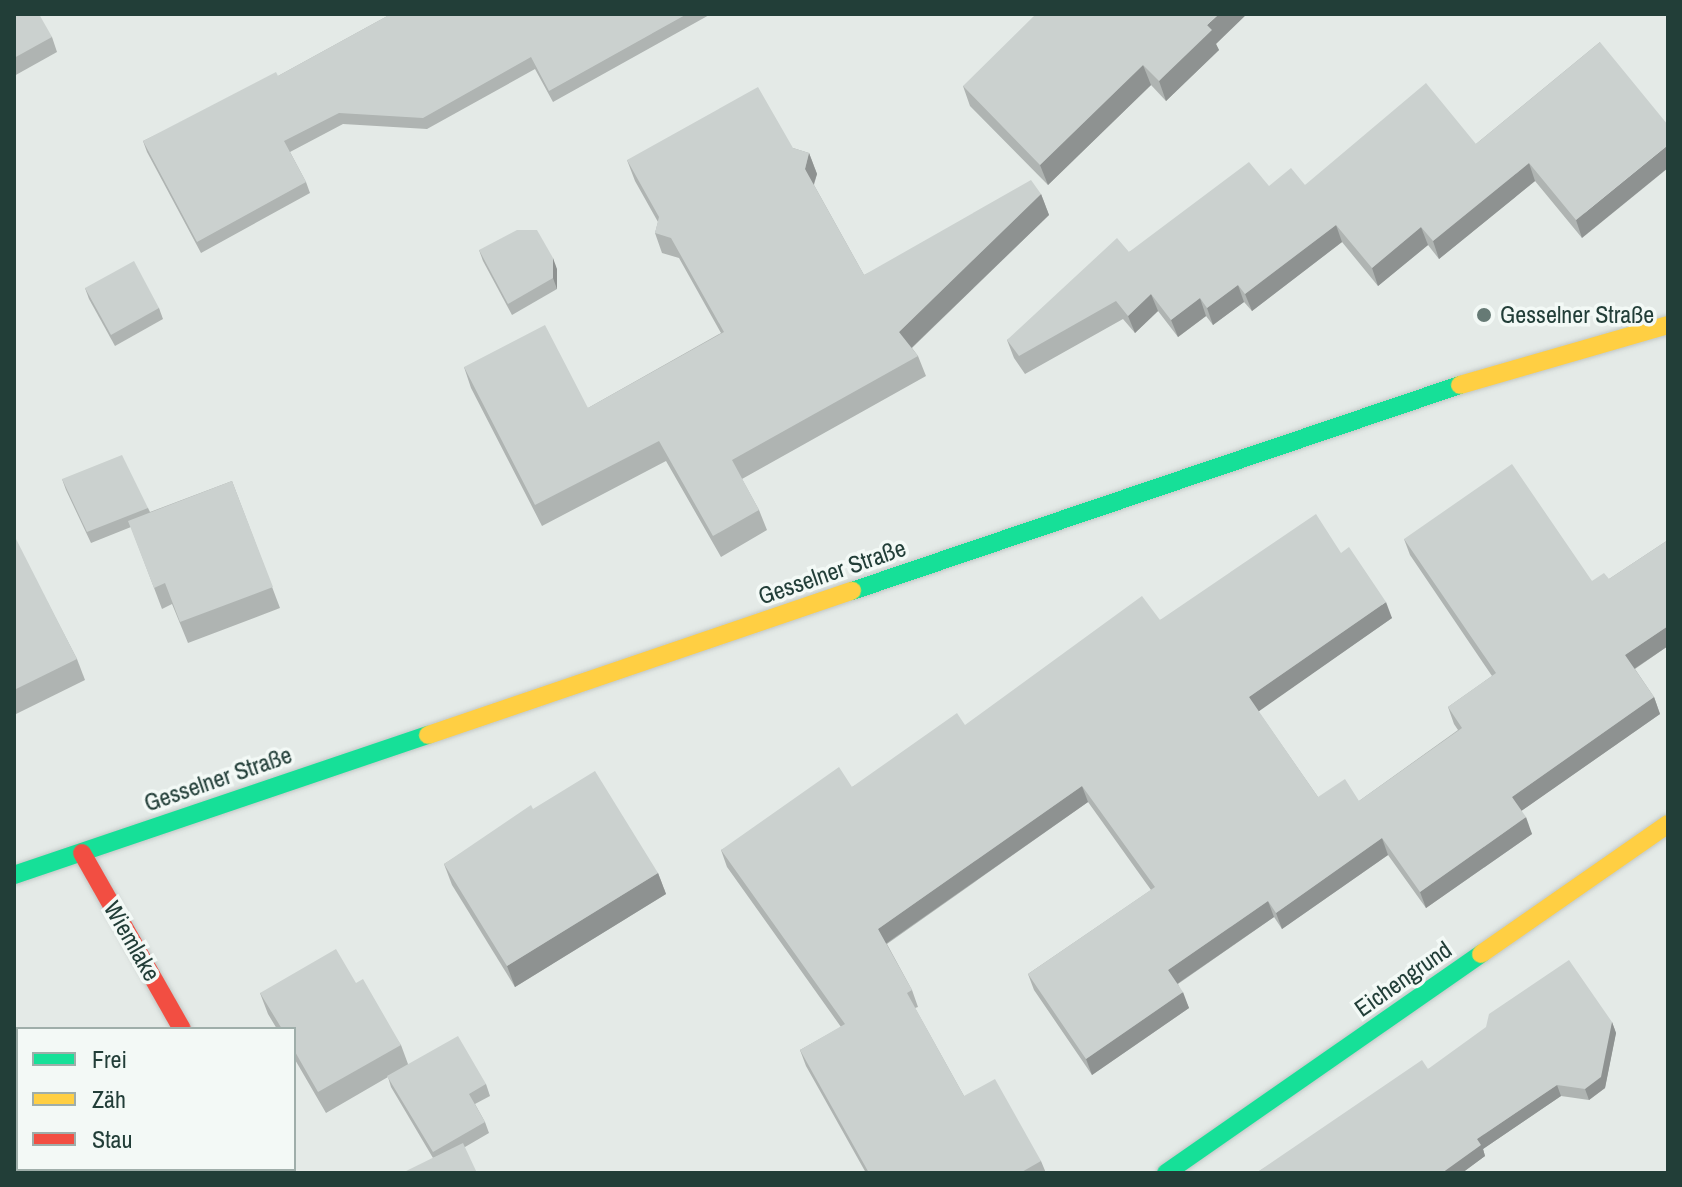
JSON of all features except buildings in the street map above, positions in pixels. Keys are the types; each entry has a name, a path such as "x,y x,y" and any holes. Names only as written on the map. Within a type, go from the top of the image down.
{"street":[{"name":"Gesselner Straße","path":"14,875 1464,384 1668,325"},
{"name":"Eichengrund","path":"1166,1173 1668,824"},
{"name":"Wiemlake","path":"82,853 181,1027"}],"traffic: fast":[{"path":"852,591 1460,385"},
{"path":"14,875 428,735"},
{"path":"1166,1173 1481,954"}],"traffic: slow":[{"path":"1460,385 1668,325"},
{"path":"428,735 852,591"},
{"path":"1481,954 1668,824"}],"traffic: jam":[{"path":"82,853 181,1027"}],"place":[{"name":"Gesselner Straße","path":"1484,315"}]}
